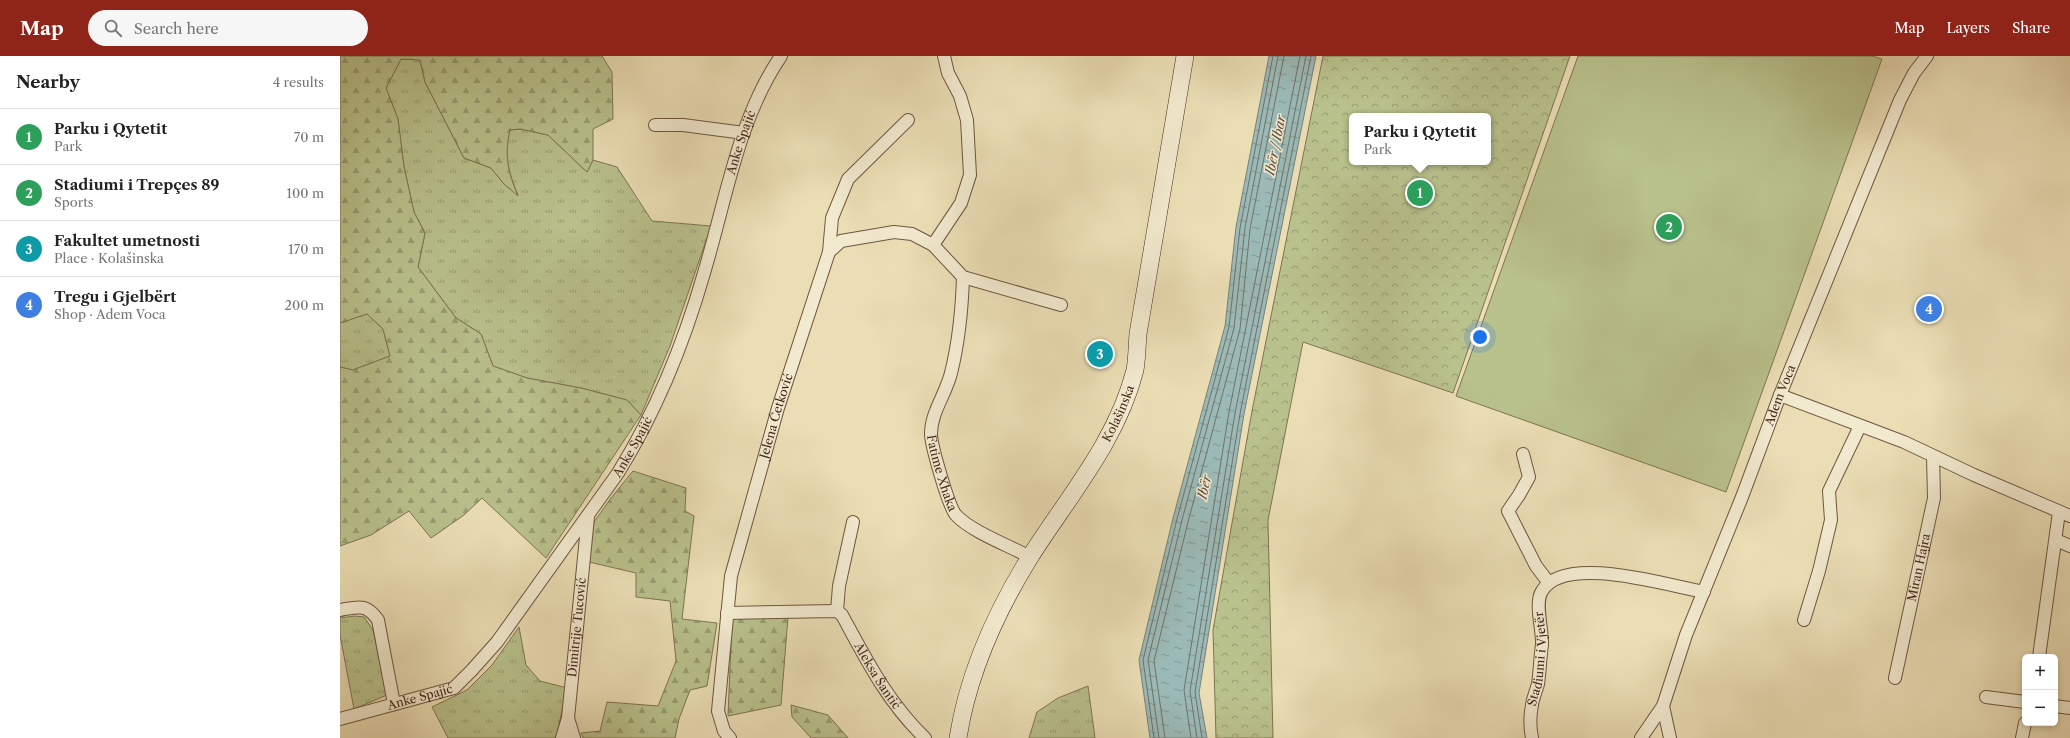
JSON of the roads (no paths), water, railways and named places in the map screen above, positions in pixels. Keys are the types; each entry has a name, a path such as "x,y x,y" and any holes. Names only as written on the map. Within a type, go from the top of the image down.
{"main road":[{"name":"Kolašinska","path":"958,738 962,712 972,678 1007,596 1030,557 1079,485 1107,439 1123,404 1135,369 1138,334 1185,56"}],"street":[{"name":"Anke Spajić","path":"340,719 454,688 472,670 525,605 588,517 636,445 676,359 704,274 744,132 771,70 781,56"},
{"path":"933,245 961,203 970,175 967,120 960,96 948,73 944,56"},
{"name":"Adem Voca","path":"1641,738 1663,706 1686,635 1780,395 1900,100 1914,73 1927,56"},
{"name":"Jelena Ćetković","path":"730,738 724,731 718,711 731,576 774,424 829,252 832,218 848,179 908,120"},
{"path":"655,125 744,132"},
{"path":"829,252 841,241 894,232 912,234 933,245 963,277 1061,304"},
{"name":"Fatime Xhaka","path":"963,277 961,317 951,375 933,419 931,435 950,503 955,514 965,523 1030,557"},
{"path":"1780,395 1904,442 2065,514 2056,540 2039,654"},
{"path":"1804,620 1819,571 1831,520 1829,491 1860,426"},
{"path":"1523,454 1529,477 1519,496 1508,511 1536,566 1549,583 1566,574 1605,572 1704,592"},
{"name":"Miran Hajra","path":"1895,678 1934,498 1933,456"},
{"name":"Dimitrije Tucović","path":"562,738 568,718 588,517"},
{"path":"727,612 836,611 839,586 853,522"},
{"path":"2056,540 2070,546"},
{"name":"Stadiumi i Vjetër","path":"1532,738 1532,706 1537,686 1542,639 1539,600 1541,591 1549,583"},
{"path":"340,610 366,608 372,611 378,620 394,704"},
{"name":"Aleksa Šantić","path":"836,611 842,615 881,686 899,711 925,738"},
{"path":"1986,697 2022,702"},
{"path":"1663,706 1670,738"},
{"path":"2058,706 2070,708"},
{"path":"568,718 574,738"},
{"path":"2022,738 2024,726"}],"water":[{"path":"1269,56 1316,56 1244,414 1199,693 1207,738 1150,738 1139,660 1173,518 1225,326 1236,227"}],"place":[{"name":"Parku i Qytetit","path":"1420,193"},
{"name":"Stadiumi i Trepçes 89","path":"1669,227"},
{"name":"Tregu i Gjelbërt","path":"1929,309"},
{"name":"Fakultet umetnosti","path":"1100,354"}],"water label":[{"name":"Ibër / Ibar","path":"1275,145"},
{"name":"Ibër","path":"1204,487"}]}
